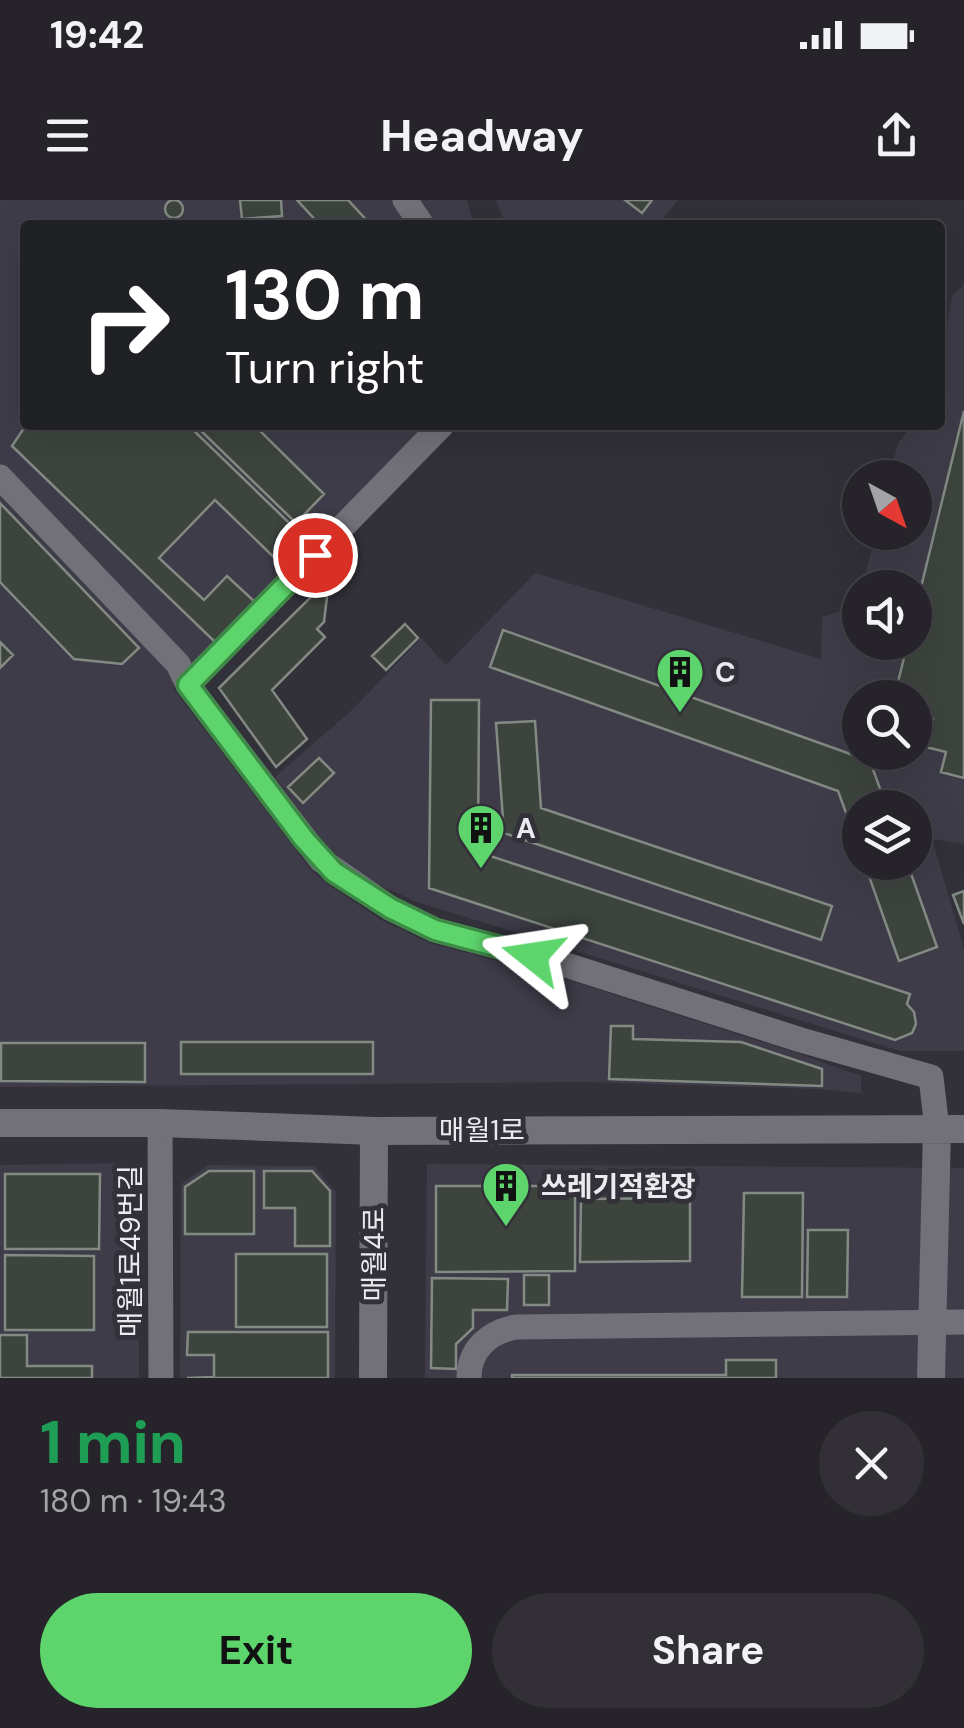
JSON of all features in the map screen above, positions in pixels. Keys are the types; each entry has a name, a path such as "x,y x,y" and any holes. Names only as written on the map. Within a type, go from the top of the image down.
{"street":[{"path":"188,685 437,430"},
{"path":"0,477 178,664 188,685 321,860 390,908 435,930 566,965 931,1077 950,1129 931,1322 931,1378"},
{"name":"매월1로","path":"0,1123 374,1130 950,1129"},
{"name":"매월1로49번길","path":"160,1123 161,1378"},
{"name":"매월4로","path":"373,1378 374,1130"},
{"path":"468,1378 469,1363 481,1342 500,1330 516,1327 964,1322"}],"shaded area":[{"path":"0,200 467,200 473,220 20,220 20,430 426,430 173,688 311,870 383,921 430,943 562,978 861,1076 861,1093 584,1082 0,1087"},
{"path":"496,200 678,200 662,220 504,220"},
{"path":"964,285 964,844 932,839 964,949 964,1051 900,1051 417,902 359,876 325,845 275,777 352,710 421,638 446,665 535,573 821,659 822,617 842,611 842,660 932,660 932,570 866,570 872,550 932,550 932,460 894,460 898,443 909,430 945,430 945,337 952,296"},
{"path":"131,1163 140,1171 139,1378 0,1378 0,1165"},
{"path":"427,1164 964,1168 964,1378 425,1378"},
{"path":"208,1165 314,1166 336,1192 335,1378 180,1378 181,1184"}],"building":[{"path":"174,200 183,209 174,218 165,209"},
{"path":"240,200 281,200 282,216 242,219"},
{"path":"297,200 348,200 366,220 315,220"},
{"path":"625,200 652,200 642,213"},
{"path":"964,411 964,778 941,772 946,752 932,748 932,680 898,680 904,660 932,660 932,570 925,570"},
{"path":"23,430 193,430 313,546 288,571 215,500 159,558 204,600 227,576 255,602 216,643 12,446"},
{"path":"200,430 259,430 324,494 296,523"},
{"path":"0,503 139,648 122,664 74,659 0,582"},
{"path":"319,589 327,597 324,622 317,629 325,637 272,690 307,739 276,767 219,688"},
{"path":"405,624 418,638 386,670 372,656"},
{"name":"C","path":"503,630 842,751 842,770 873,770 880,790 842,790 842,802 838,791 490,667"},
{"path":"0,642 13,655 0,668"},
{"name":"A","path":"431,700 479,700 478,852 910,994 907,1004 914,1012 916,1024 912,1033 895,1040 429,888"},
{"path":"535,721 541,808 832,906 821,940 504,833 496,723"},
{"path":"319,758 334,773 303,803 288,787"},
{"path":"870,880 913,880 937,947 899,961"},
{"path":"964,891 964,924 953,895"},
{"path":"611,1026 633,1026 633,1039 741,1042 822,1069 822,1086 609,1079"},
{"path":"181,1042 373,1042 373,1074 181,1074"},
{"path":"1,1043 145,1043 145,1082 1,1081"},
{"path":"209,1171 254,1171 254,1234 185,1234 185,1187"},
{"path":"264,1171 312,1171 330,1191 330,1246 295,1246 295,1208 264,1208"},
{"path":"5,1174 100,1174 99,1249 5,1249"},
{"name":"쓰레기적환장","path":"436,1186 575,1186 575,1271 436,1272"},
{"path":"744,1193 803,1193 802,1297 742,1297"},
{"path":"690,1198 690,1261 580,1262 581,1199"},
{"path":"808,1230 848,1230 847,1297 807,1297"},
{"path":"236,1254 327,1254 327,1327 236,1327"},
{"path":"5,1255 94,1256 94,1330 5,1330"},
{"path":"524,1275 549,1275 549,1305 524,1305"},
{"path":"432,1278 508,1279 507,1310 473,1310 473,1328 456,1344 456,1369 431,1368"},
{"path":"188,1332 328,1332 328,1378 187,1378 214,1377 214,1355 187,1355"},
{"path":"0,1335 27,1335 27,1366 92,1366 92,1378 0,1378"},
{"path":"726,1360 776,1360 776,1378 512,1378 726,1375"}],"place":[{"name":"C","path":"680,714"},
{"name":"A","path":"481,870"},
{"name":"쓰레기적환장","path":"506,1228"}],"route":[{"path":"315,555 188,685 304,839 334,872 390,908 435,930 533,956"}]}
